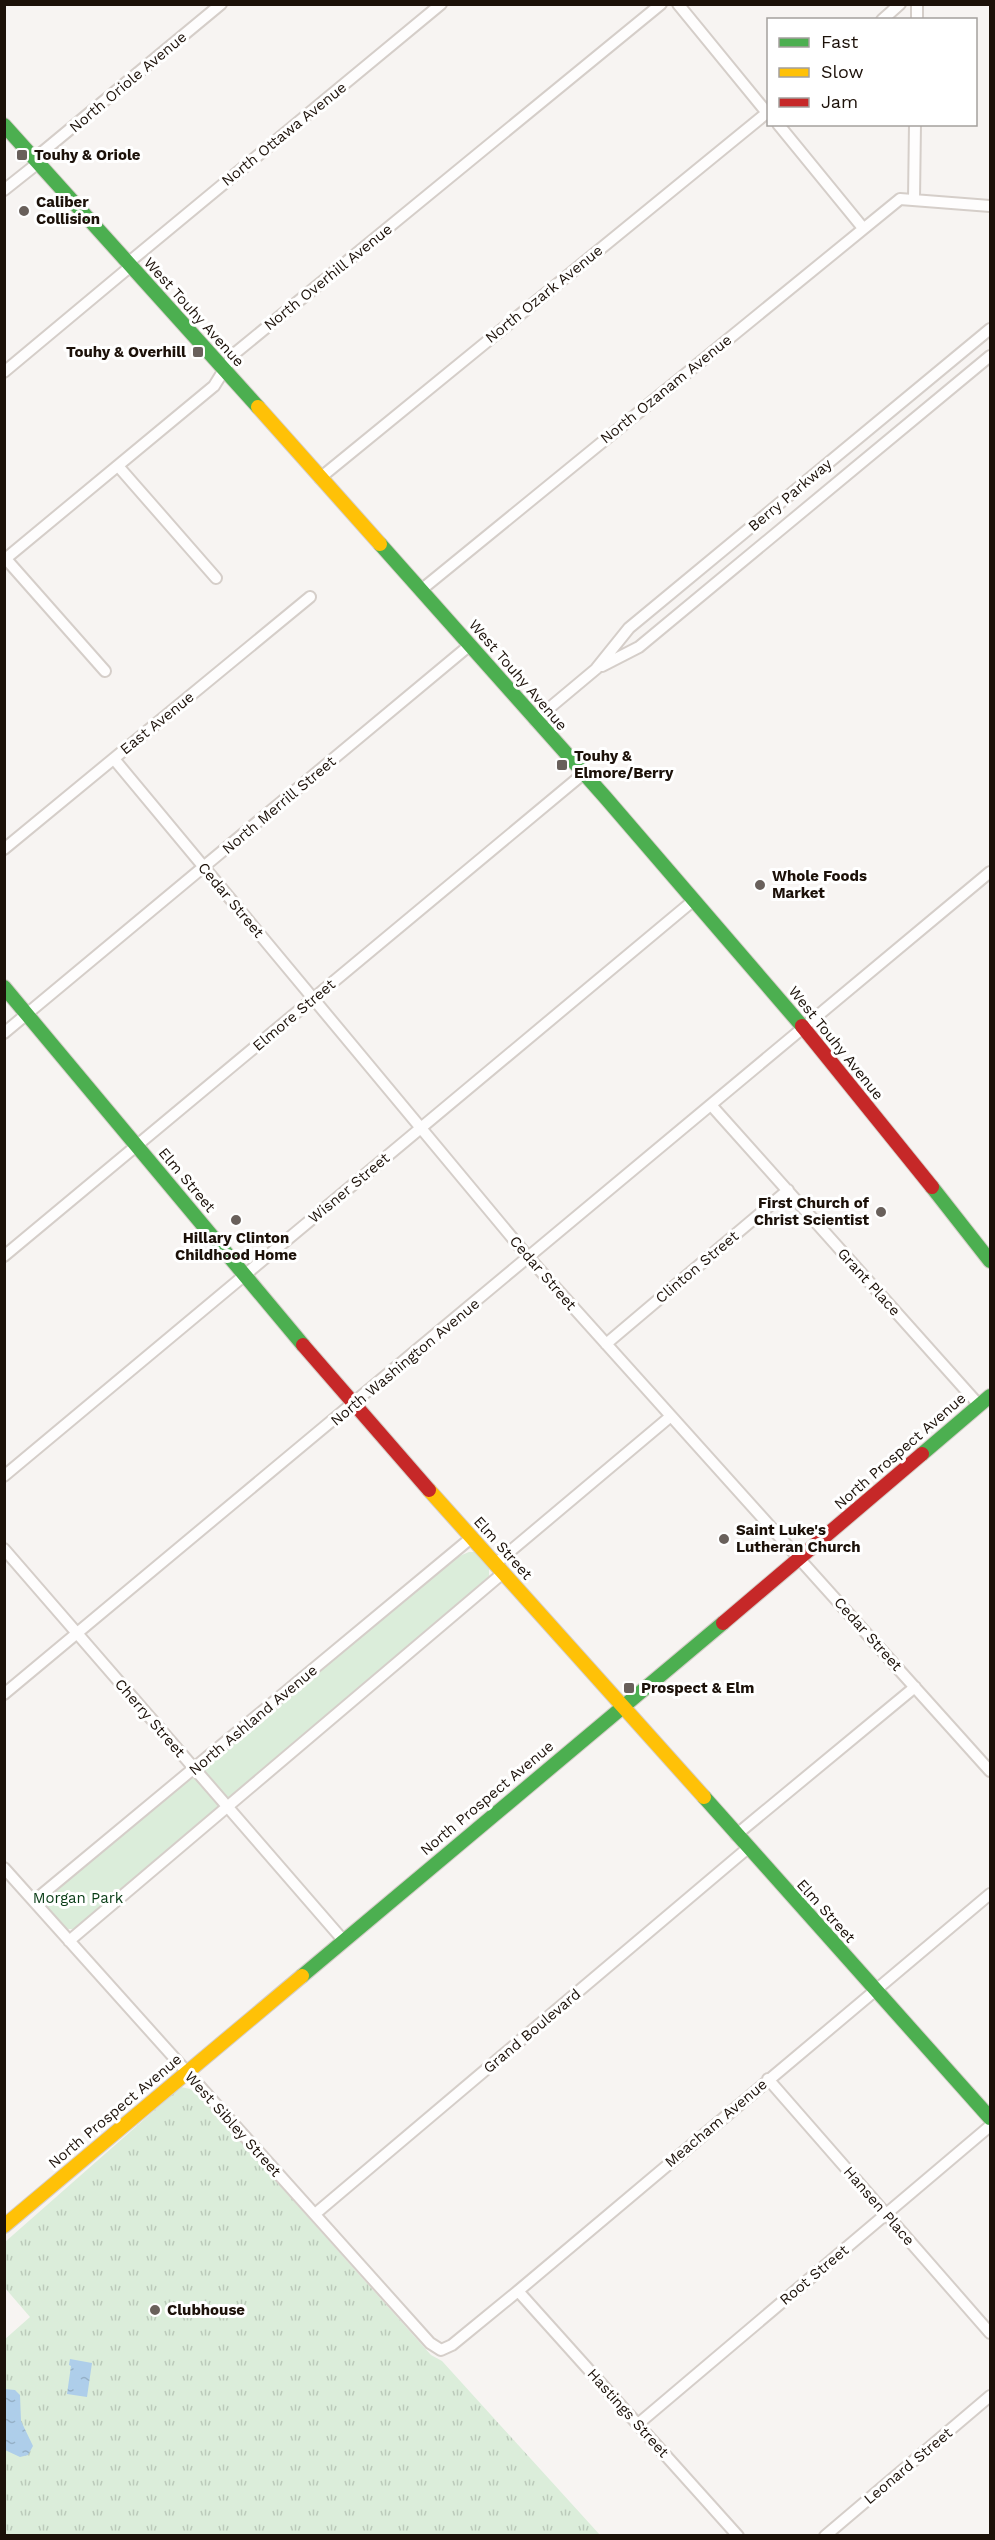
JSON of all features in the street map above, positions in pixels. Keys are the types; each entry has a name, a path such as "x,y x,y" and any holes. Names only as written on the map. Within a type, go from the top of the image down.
{"street":[{"name":"North Oriole Avenue","path":"4,190 221,4"},
{"name":"North Ottawa Avenue","path":"4,372 441,4"},
{"name":"North Overhill Avenue","path":"5,560 214,386 234,354 661,4"},
{"path":"678,4 767,112"},
{"path":"884,18 900,4"},
{"name":"North Ozark Avenue","path":"320,478 767,114"},
{"name":"West Touhy Avenue","path":"4,125 470,645 694,900 804,1028 990,1261"},
{"path":"780,126 864,228"},
{"path":"915,126 914,199 990,206"},
{"name":"North Ozanam Avenue","path":"421,590 900,198 914,199"},
{"name":"Berry Parkway","path":"535,720 596,669 629,628 990,329"},
{"name":"Berry Parkway","path":"596,669 639,646 990,356"},
{"path":"118,466 216,578"},
{"path":"5,560 105,671"},
{"name":"East Avenue","path":"4,849 310,597"},
{"name":"North Merrill Street","path":"4,1034 470,645"},
{"name":"Cedar Street","path":"114,759 529,1258 990,1771"},
{"name":"Elmore Street","path":"4,1256 583,774"},
{"name":"North Washington Avenue","path":"4,1694 990,872"},
{"name":"Wisner Street","path":"4,1476 694,900"},
{"name":"Elm Street","path":"4,987 353,1405 990,2118"},
{"name":"Grant Place","path":"711,1105 979,1405"},
{"name":"Clinton Street","path":"606,1344 788,1190"},
{"name":"North Prospect Avenue","path":"7,2218 187,2073 800,1559 990,1395"},
{"path":"69,1941 227,1807 671,1416"},
{"name":"North Ashland Avenue","path":"34,1901 471,1538"},
{"name":"Cherry Street","path":"4,1549 343,1940"},
{"path":"736,1835 915,1687"},
{"name":"Grand Boulevard","path":"315,2214 748,1848"},
{"name":"West Sibley Street","path":"4,1868 430,2343 441,2350"},
{"name":"Meacham Avenue","path":"441,2350 452,2345 518,2291 990,1894"},
{"name":"Hansen Place","path":"768,2079 990,2333"},
{"name":"Root Street","path":"638,2424 990,2126"},
{"name":"Hastings Street","path":"518,2291 738,2535"},
{"name":"Leonard Street","path":"825,2535 990,2396"}],"green space":[{"name":"Morgan Park","path":"475,1552 489,1567 489,1576 483,1585 75,1929 67,1929 46,1906 46,1898 455,1558"},
{"path":"181,2087 190,2089 200,2096 431,2355 442,2361 600,2535 5,2535 4,2340 30,2317 5,2288 5,2242"}],"water":[{"path":"70,2359 92,2363 87,2397 67,2394"},
{"path":"4,2389 15,2390 20,2395 21,2421 33,2446 28,2455 20,2457 5,2450"}],"traffic: fast":[{"path":"4,125 258,407"},
{"path":"380,544 605,797 802,1026"},
{"path":"4,987 303,1345"},
{"path":"932,1187 990,1261"},
{"path":"922,1454 990,1396"},
{"path":"302,1976 723,1623"},
{"path":"704,1797 990,2118"}],"traffic: slow":[{"path":"258,407 380,544"},
{"path":"429,1490 704,1797"},
{"path":"4,2226 302,1976"}],"traffic: jam":[{"path":"802,1026 932,1187"},
{"path":"303,1345 429,1490"},
{"path":"723,1623 922,1454"}],"place":[{"name":"Touhy & Oriole","path":"22,155"},
{"name":"Caliber Collision","path":"24,211"},
{"name":"Touhy & Overhill","path":"198,352"},
{"name":"Touhy & Elmore/Berry","path":"562,765"},
{"name":"Whole Foods Market","path":"760,885"},
{"name":"First Church of Christ Scientist","path":"881,1212"},
{"name":"Hillary Clinton Childhood Home","path":"236,1220"},
{"name":"Saint Luke's Lutheran Church","path":"724,1539"},
{"name":"Prospect & Elm","path":"629,1688"},
{"name":"Clubhouse","path":"155,2310"}]}
